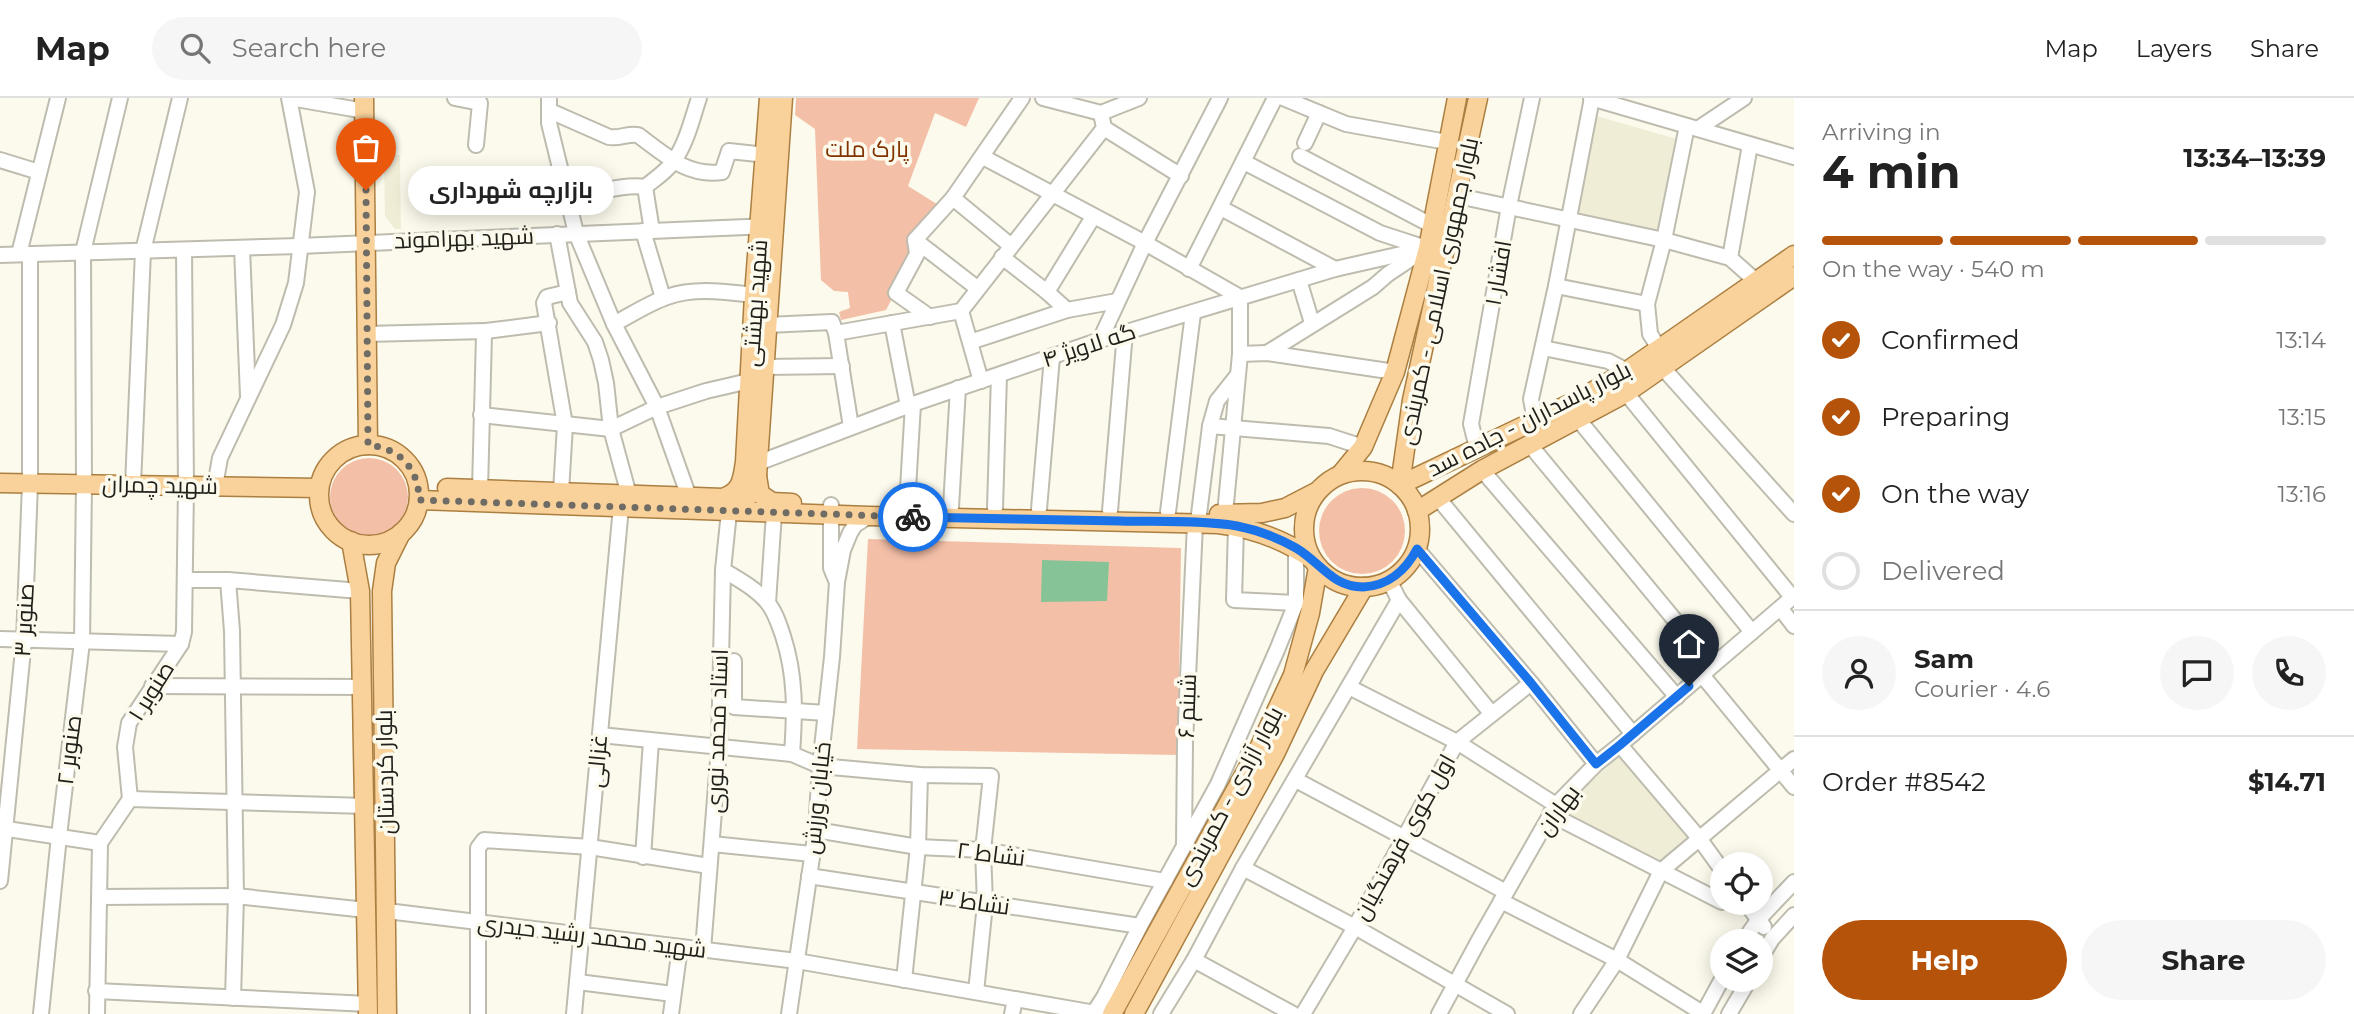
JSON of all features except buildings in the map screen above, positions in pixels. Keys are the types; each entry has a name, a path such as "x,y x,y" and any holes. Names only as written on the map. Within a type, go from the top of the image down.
{"main road":[{"name":"شهید بهشتی","path":"757,470 767,325 766,155 769,98"},
{"name":"شهید بهشتی","path":"725,507 741,486 745,462 754,295 767,226 783,98"},
{"name":"بلوار جمهوری اسلامی - کمربندی","path":"1341,474 1363,447 1395,372 1433,226 1457,98"},
{"name":"بلوار جمهوری اسلامی - کمربندی","path":"1400,485 1412,400 1478,98"},
{"path":"364,104 368,445"},
{"name":"بلوار پاسداران - جاده سد","path":"1418,511 1482,470 1626,393 1662,367 1741,301 1757,282 1794,255"},
{"name":"بلوار پاسداران - جاده سد","path":"1400,485 1580,399 1659,348 1741,301 1794,276"},
{"path":"368,445 392,450 402,457 410,466 419,494 410,524 390,540 377,544 351,541 337,533 326,520 320,504 319,488 323,474 336,457 354,447 368,445"},
{"path":"419,494 480,489 561,492 625,501 689,497 725,507 737,506 749,497 757,470"},
{"path":"757,470 760,494 772,502 869,516 1231,520 1285,508 1316,492 1341,474 1372,471 1387,476 1400,485 1418,511 1420,530 1417,549 1401,572 1390,580 1364,587 1339,581 1296,548 1231,520"},
{"name":"شهید چمران","path":"0,483 319,488"},
{"path":"1315,563 1305,542 1304,525 1316,492"},
{"path":"419,494 625,501 774,513 907,506 1168,512 1197,519"},
{"name":"بلوار کردستان","path":"387,1014 382,591 386,563 401,533"},
{"name":"بلوار کردستان","path":"351,541 360,591 368,1009"},
{"name":"بلوار آزادی - کمربندی","path":"1135,1014 1275,754 1305,668 1315,563"},
{"name":"بلوار آزادی - کمربندی","path":"1112,1014 1305,668 1364,587"},
{"path":"360,591 382,591"}],"street":[{"name":"صنوبر ۳","path":"0,881 2,828 24,640 30,484 25,254 39,172 58,98"},
{"name":"صنوبر ۲","path":"41,1014 58,836 82,642 83,253 120,98"},
{"path":"133,485 143,251 180,98"},
{"path":"215,486 220,458 283,325 296,283 307,192 289,98 364,104"},
{"path":"455,98 480,103 476,145"},
{"path":"569,207 581,204 599,192 645,187 674,162 688,132 699,98"},
{"path":"915,240 953,198 1022,98"},
{"path":"1044,98 1101,113 1139,98"},
{"path":"1100,340 1145,243 1220,98"},
{"path":"1189,269 1275,98"},
{"path":"1283,98 1346,124 1447,142"},
{"name":"افشار ۱","path":"1477,448 1471,425 1532,98"},
{"path":"1535,420 1531,399 1556,286 1591,98 1614,101 1794,157"},
{"path":"1659,348 1650,334 1647,304 1693,127 1742,99"},
{"path":"689,497 657,407 614,324 576,233 550,122 550,105 610,137 638,135 686,169 722,172 729,151 766,155"},
{"path":"1101,113 1104,128 1181,176"},
{"path":"1319,113 1303,149 1433,226"},
{"path":"767,325 834,328 892,323 961,311 1104,128"},
{"path":"1730,258 1750,145"},
{"path":"983,157 1240,297 1240,354 1233,429 1231,520 1234,600 1296,603"},
{"path":"0,160 39,172"},
{"path":"1244,162 1380,233 1427,248"},
{"path":"645,187 648,231 663,298"},
{"path":"1458,196 1664,240 1730,258 1757,282"},
{"path":"953,198 1067,310"},
{"path":"1221,208 1335,269"},
{"path":"1047,292 1093,217"},
{"name":"شهید بهراموند","path":"0,255 299,246 767,226"},
{"path":"557,234 570,303 595,342 601,359 625,501"},
{"path":"915,240 978,288"},
{"path":"915,240 917,254 896,293 930,317"},
{"path":"242,248 248,397"},
{"path":"1267,353 1373,287 1427,248"},
{"name":"گه لاویژ ۴","path":"757,470 851,427 1100,340 1335,269 1427,248"},
{"name":"صنوبر ۱","path":"130,799 125,747 129,723 181,644 186,580 184,250"},
{"path":"1299,280 1312,323"},
{"path":"1556,286 1647,304"},
{"path":"614,324 671,295 708,290 754,295"},
{"path":"561,492 565,425 545,300 568,292"},
{"path":"971,342 1067,310 1117,301"},
{"path":"961,311 981,382"},
{"path":"1168,512 1193,313"},
{"path":"366,334 486,331 548,323"},
{"path":"892,323 910,405 907,506"},
{"path":"834,328 851,427"},
{"path":"480,489 483,338 486,331"},
{"path":"1110,511 1125,332"},
{"path":"1543,348 1608,361 1627,371"},
{"path":"1240,354 1267,353 1395,372"},
{"path":"1039,509 1052,357"},
{"path":"764,367 842,366"},
{"path":"1662,367 1794,514"},
{"path":"995,508 999,375"},
{"name":"شبنم ۶","path":"1182,888 1185,743 1197,519 1210,426 1217,401 1237,376"},
{"path":"481,415 611,429 657,407 749,381"},
{"path":"951,507 958,388"},
{"path":"1626,393 1793,596"},
{"path":"1578,419 1752,632"},
{"path":"1210,426 1329,436 1363,447"},
{"path":"1530,445 1707,670 1794,787"},
{"path":"1482,470 1677,697"},
{"path":"1438,498 1633,734"},
{"name":"غزالی","path":"574,1014 625,501"},
{"name":"استاد محمد نوری","path":"702,950 719,748 725,507"},
{"name":"خیابان ورزش","path":"830,510 831,568 837,582"},
{"path":"768,603 774,513"},
{"name":"خیابان ورزش","path":"789,1014 816,830 837,582 843,550 850,533 855,525 869,516"},
{"path":"1097,1014 1140,926 1218,784 1296,603 1296,548"},
{"path":"1417,549 1596,764"},
{"path":"723,570 749,586 768,603 778,621 790,657 794,680 792,754"},
{"path":"186,580 228,580 360,591"},
{"path":"228,580 232,631 236,896 233,998"},
{"path":"1390,580 1399,600 1491,713"},
{"name":"بهاران","path":"1439,1014 1553,809 1596,764 1781,609 1793,596"},
{"path":"1161,1014 1399,600"},
{"path":"1781,609 1794,626"},
{"path":"0,639 181,644"},
{"path":"734,661 734,706 827,713"},
{"name":"اول کوی فرهنگیان","path":"1303,1014 1457,742 1531,683"},
{"path":"152,686 363,687"},
{"path":"1349,687 1457,742 1553,809 1661,871 1710,896"},
{"path":"600,734 792,754 820,766 920,775 991,776 984,850 985,904 976,992"},
{"path":"643,856 651,741"},
{"path":"1620,745 1710,853"},
{"path":"1581,1014 1616,960 1661,871 1794,759"},
{"path":"904,980 918,847 920,775"},
{"path":"1296,780 1403,837 1616,960 1703,1014 1715,992"},
{"path":"97,1014 100,844 130,799 366,806"},
{"path":"2,828 100,844"},
{"name":"نشاط ۲","path":"816,830 918,847 984,850 1165,881"},
{"path":"478,1014 478,848 484,840 590,847 709,866"},
{"path":"712,845 812,854"},
{"path":"1243,868 1355,926 1507,1014"},
{"name":"نشاط ۳","path":"809,876 1140,926"},
{"path":"1752,929 1794,882"},
{"path":"100,897 236,896 366,910"},
{"name":"شهید محمد رشید حیدری","path":"387,911 797,961 1097,1014"},
{"path":"1748,915 1758,920"},
{"path":"1754,915 1765,929"},
{"path":"1773,938 1794,915"},
{"path":"671,1014 680,947"},
{"path":"1194,960 1293,1014"},
{"path":"578,982 673,994"},
{"path":"96,992 233,998 368,1009"},
{"path":"1729,1014 1742,992"},
{"path":"1012,1014 1014,999"}],"shaded area":[{"path":"1597,116 1680,140 1660,233 1576,215"},
{"path":"384,155 400,155 401,229 395,229 385,216"},
{"path":"1042,560 1109,562 1107,601 1041,602"},
{"path":"1622,753 1692,836 1660,860 1560,810"}],"green space":[{"name":"پارک ملت","path":"796,98 979,98 966,127 935,113 908,186 940,206 886,310 841,320 839,312 850,308 848,292 834,291 821,280 815,129 795,115"},
{"path":"369,458 384,461 397,469 405,482 408,497 405,512 397,525 384,533 369,536 354,533 341,525 333,512 330,497 333,482 341,469 354,461"},
{"path":"1362,488 1378,492 1392,501 1401,515 1405,531 1401,547 1392,561 1378,570 1362,574 1346,570 1332,561 1323,547 1319,531 1323,515 1332,501 1346,492"},
{"path":"868,539 1181,548 1178,755 857,749"}],"way so far":[{"path":"366,190 368,445 392,450 402,457 415,477 419,500 913,517"}],"place":[{"name":"بازارچه شهرداری","path":"366,190"}],"route":[{"path":"913,517 1236,526 1269,535 1312,559 1331,578 1347,585 1364,587 1390,580 1401,572 1417,549 1596,764 1689,686"}]}
